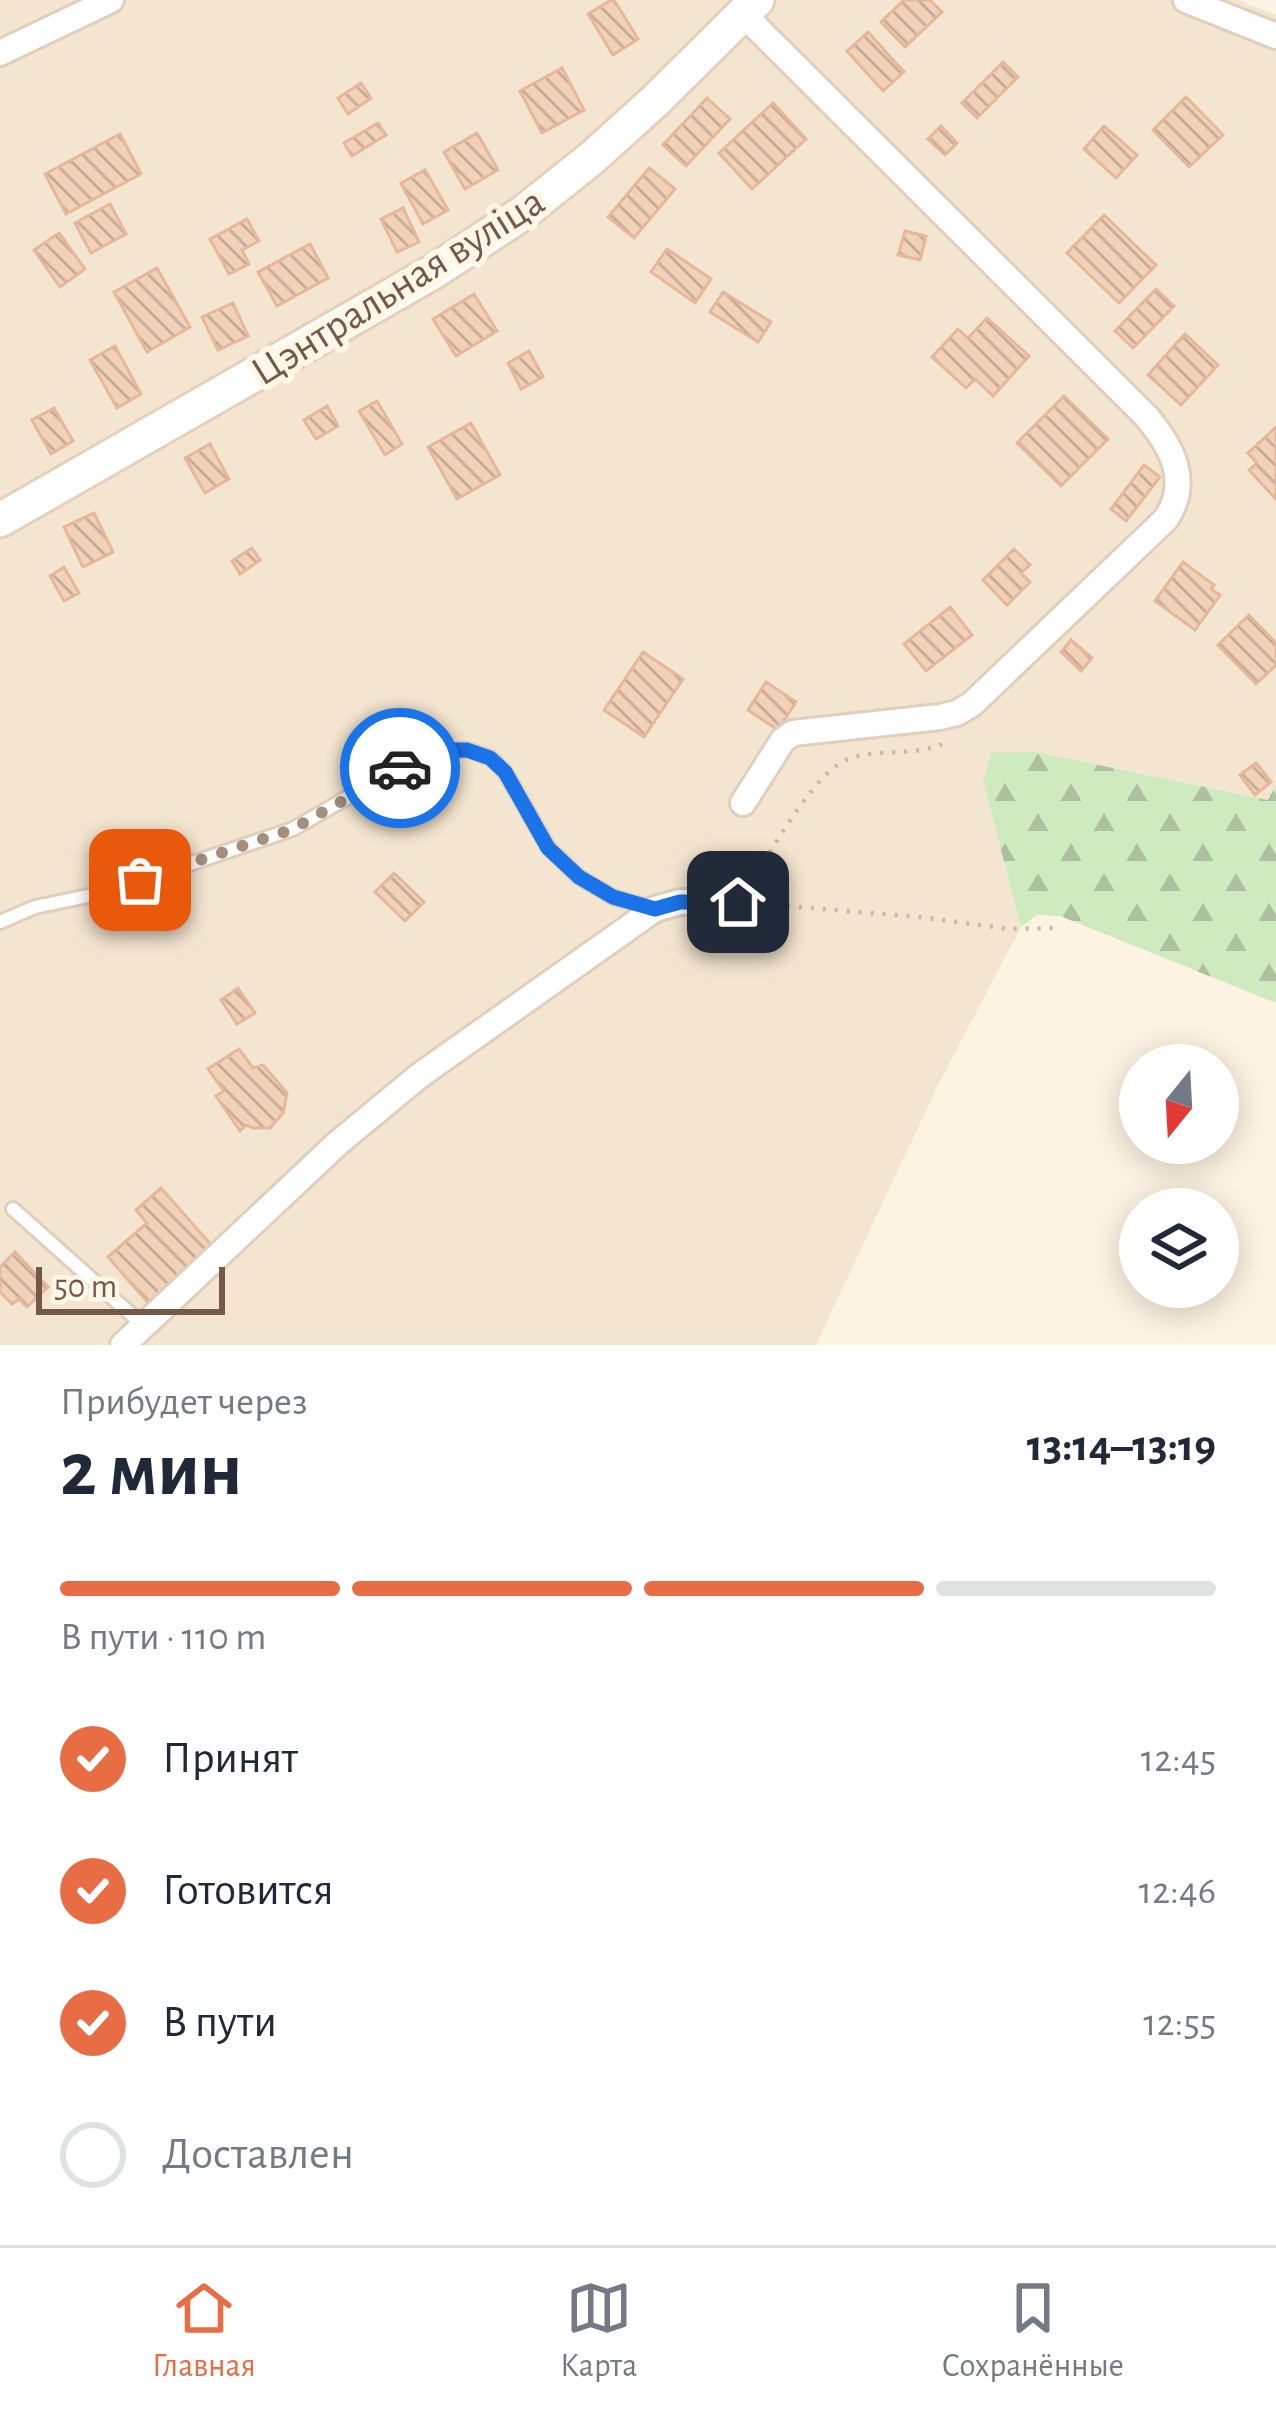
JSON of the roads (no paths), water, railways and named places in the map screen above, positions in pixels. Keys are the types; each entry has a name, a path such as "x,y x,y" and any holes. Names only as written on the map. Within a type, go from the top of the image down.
{"street":[{"path":"0,53 111,0"},
{"path":"1186,0 1276,36"},
{"path":"743,803 783,740 793,733 940,717 972,704 1166,518 1178,493 1179,478 1173,454 1146,416 750,7"},
{"name":"Цэнтральная вуліца","path":"0,520 433,272 523,213 593,158 750,7"},
{"path":"123,1345 338,1143 419,1076 655,909 680,902 738,902"}],"lane":[{"path":"0,922 35,907 107,892 293,829 407,764 445,750 467,750 490,758 505,772 548,848 579,877 613,897 655,909"},
{"path":"13,1209 144,1326"}]}
